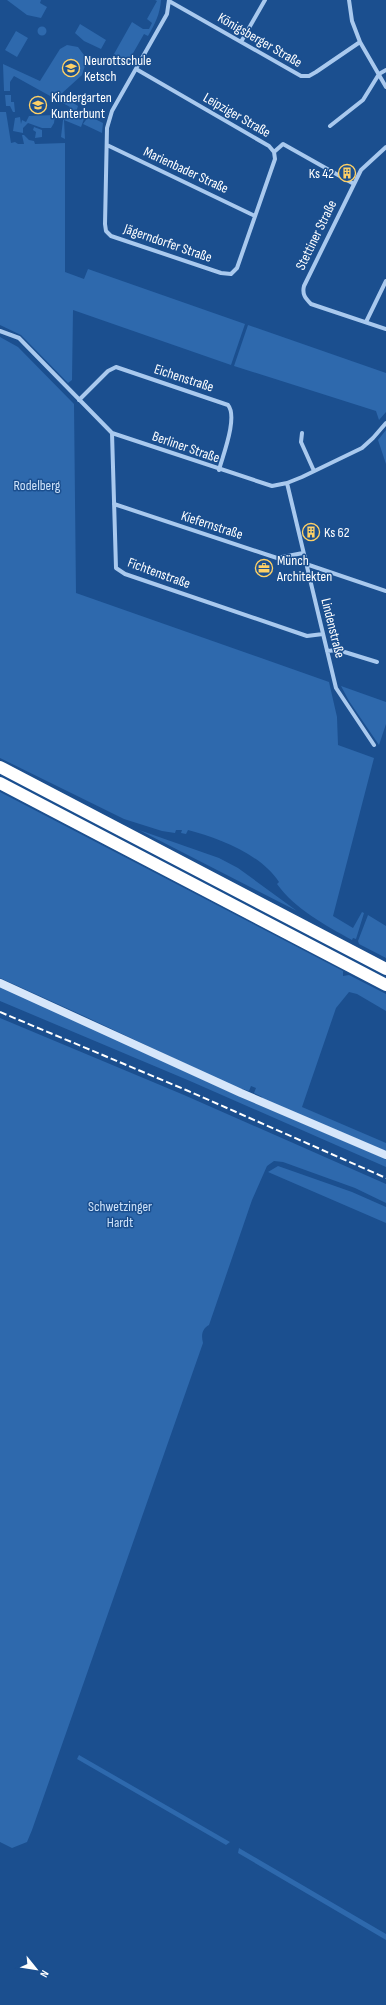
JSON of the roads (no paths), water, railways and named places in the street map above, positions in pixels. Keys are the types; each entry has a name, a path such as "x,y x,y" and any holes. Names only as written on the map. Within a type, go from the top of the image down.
{"highway":[{"path":"0,767 386,969"},
{"path":"0,783 386,986"}],"main road":[{"path":"0,983 241,1093 386,1156"}],"street":[{"name":"Königsberger Straße","path":"169,0 301,76 309,76 316,72 360,42"},
{"name":"Jägerndorfer Straße","path":"169,0 167,14 112,111 107,128 106,231 111,236 221,273 231,274"},
{"path":"241,42 265,0"},
{"path":"349,0 352,21 360,42 386,87"},
{"name":"Leipziger Straße","path":"136,69 269,146 274,152 275,159 256,216 237,268 231,274"},
{"path":"330,126 363,100 379,74 386,70"},
{"path":"274,152 283,144 354,184"},
{"name":"Marienbader Straße","path":"107,145 256,216"},
{"name":"Stettiner Straße","path":"366,322 311,304 305,298 303,292 304,286 362,170 386,147"},
{"path":"386,281 366,322 386,329"},
{"name":"Berliner Straße","path":"0,331 20,338 112,433 219,470 272,486 287,484 362,448 374,438 386,423"},
{"name":"Eichenstraße","path":"79,400 108,370 116,367 228,405 232,409 232,418 219,470"},
{"name":"Fichtenstraße","path":"112,433 116,568 307,636 323,634"},
{"path":"302,433 301,442 314,471"},
{"name":"Lindenstraße","path":"287,484 336,688 374,745"},
{"name":"Kiefernstraße","path":"114,504 277,558 303,553"},
{"path":"306,564 386,591"},
{"path":"327,651 338,650 377,662"}],"railway":[{"path":"0,1012 186,1090 386,1178"}],"place":[{"name":"Neurottschule Ketsch","path":"71,68"},
{"name":"Kindergarten Kunterbunt","path":"38,105"},
{"name":"Ks 42","path":"347,173"},
{"name":"Ks 62","path":"311,532"},
{"name":"Münch Architekten","path":"264,568"}],"park label":[{"name":"Rodelberg","path":"37,485"},
{"name":"Schwetzinger Hardt","path":"120,1214"}]}
